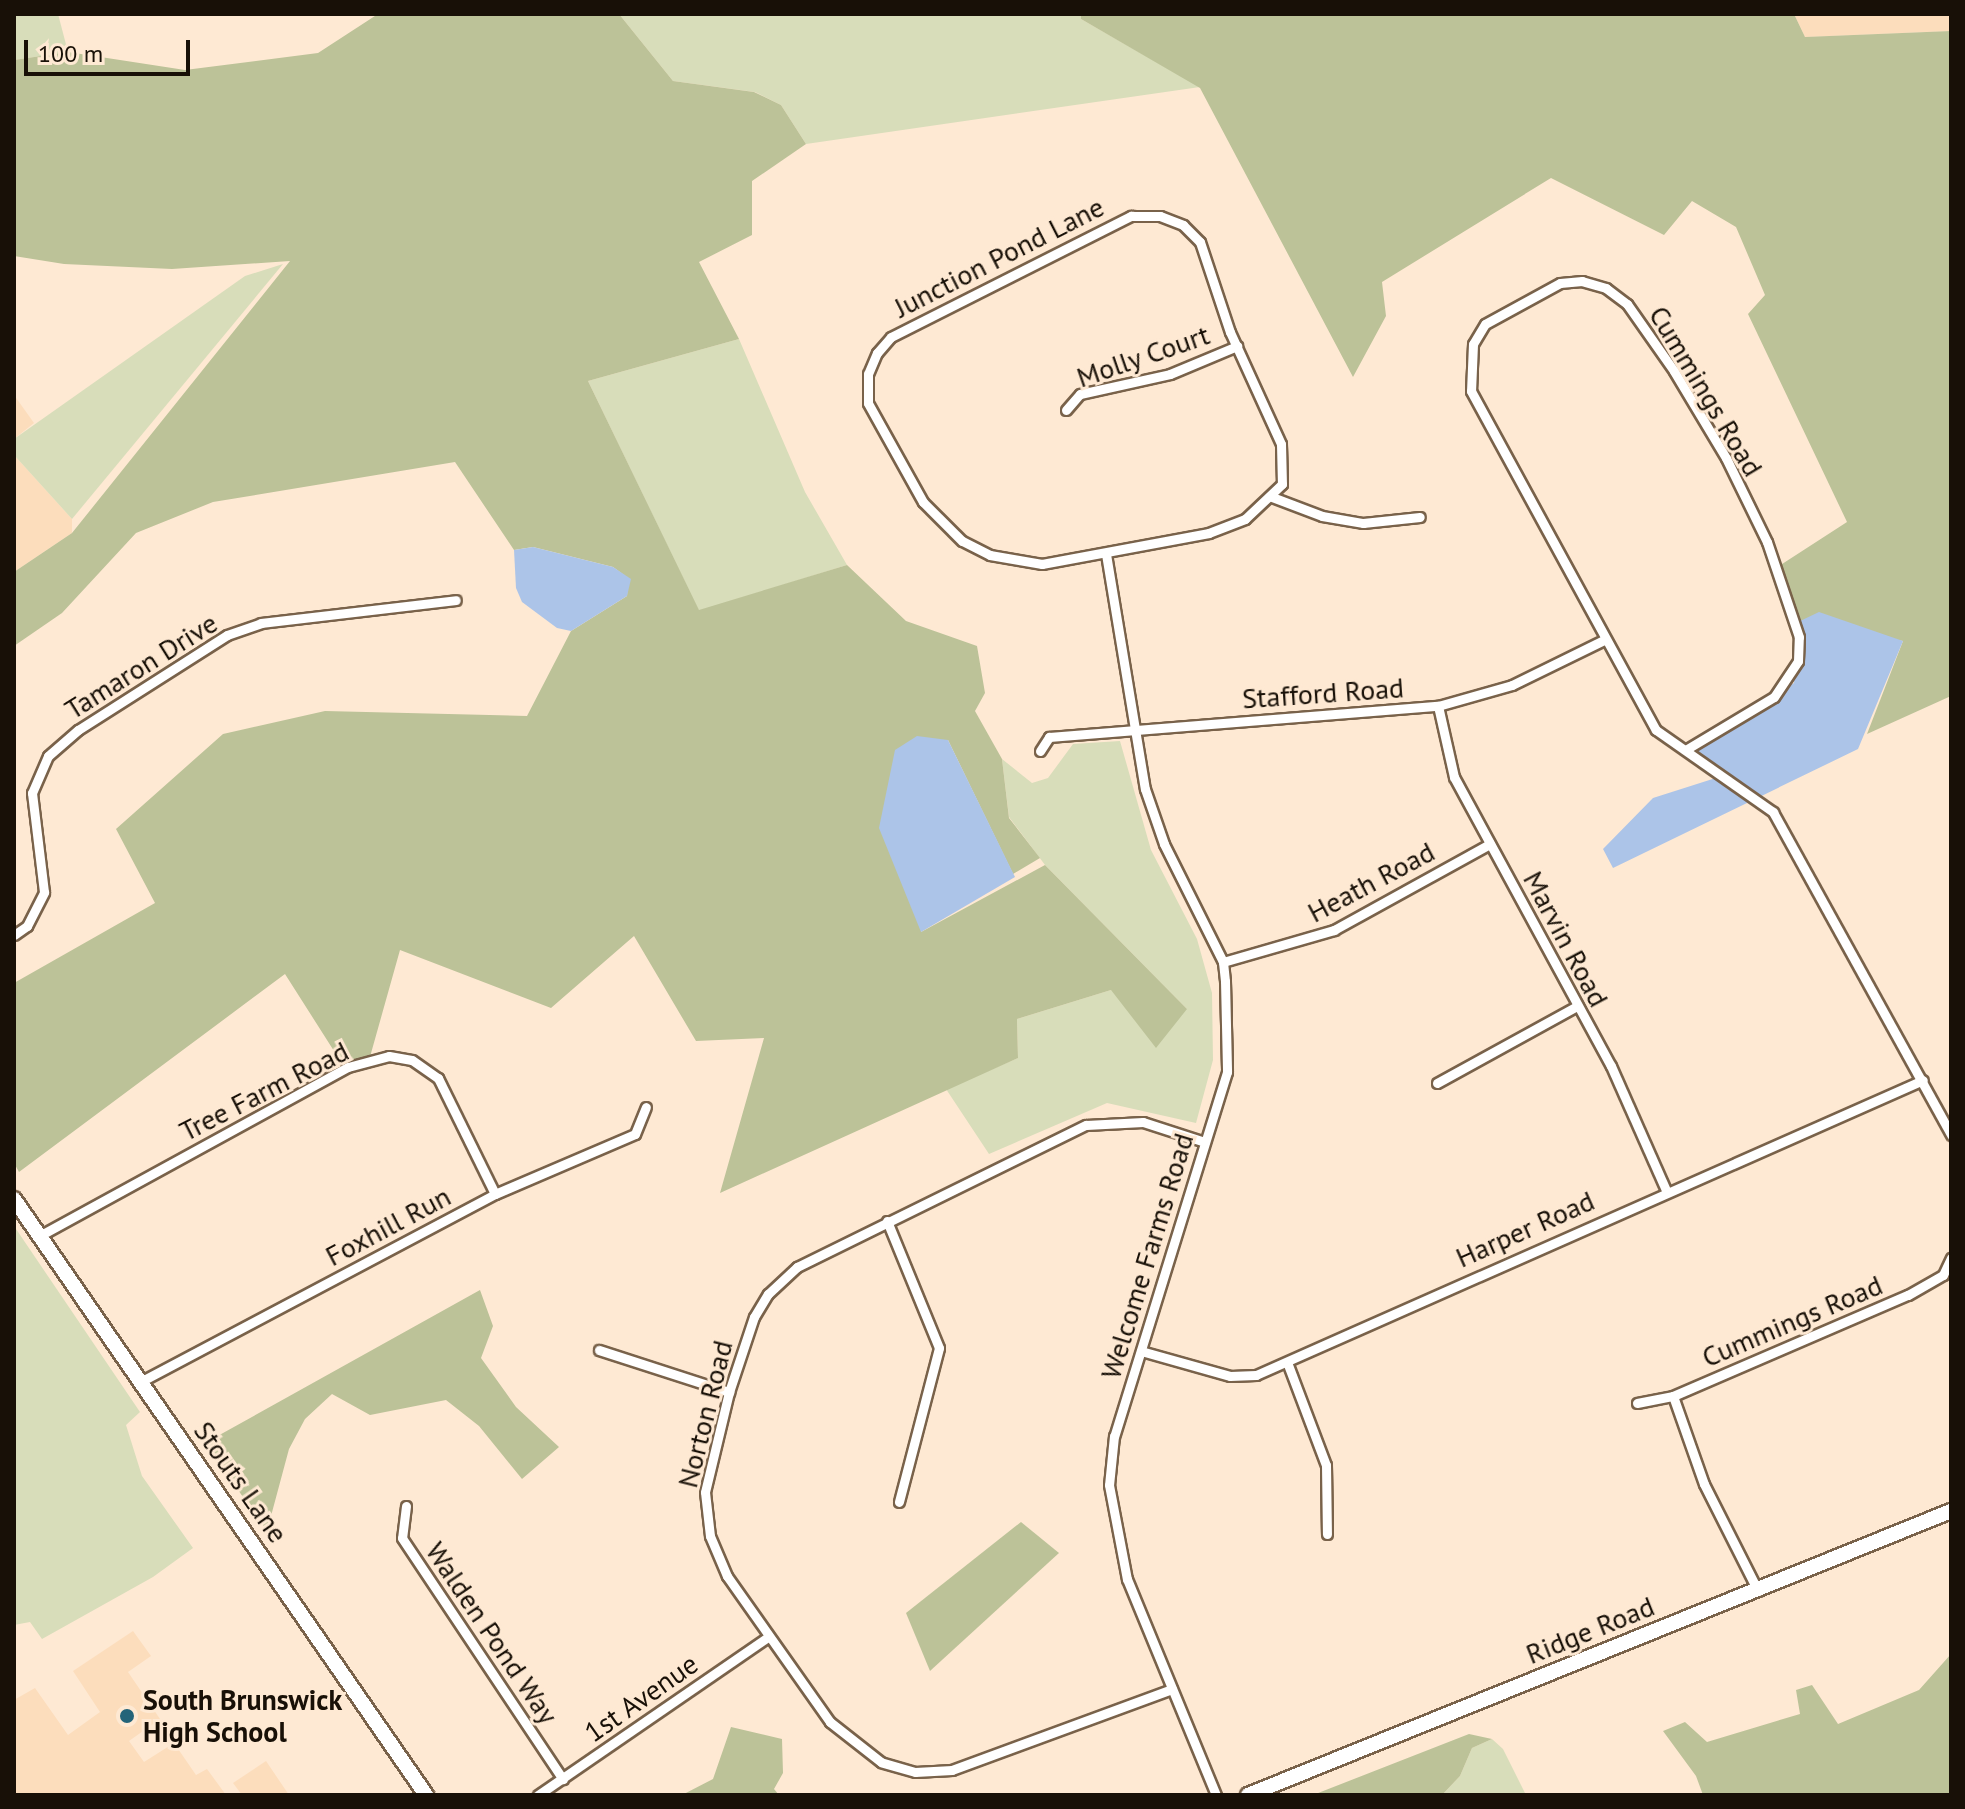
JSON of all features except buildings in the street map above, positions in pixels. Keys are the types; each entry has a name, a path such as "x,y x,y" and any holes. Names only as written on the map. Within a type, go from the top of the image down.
{"street":[{"name":"Junction Pond Lane","path":"1131,216 1160,216 1183,225 1200,242 1237,346 1281,444 1282,484 1272,497 1245,519 1209,533 1042,564 1017,562 962,541 939,522 868,403 868,374 877,353 891,337 1131,216"},
{"name":"Cummings Road","path":"1687,749 1774,697 1798,661 1799,637 1767,542 1726,458 1674,371 1627,304 1606,288 1582,281 1560,283 1485,324 1473,344 1468,369 1471,391 1604,640 1656,730 1773,812 1951,1135"},
{"name":"Molly Court","path":"1066,410 1080,394 1170,374 1237,346"},
{"path":"1272,497 1322,516 1363,523 1420,517"},
{"path":"1106,554 1138,729"},
{"name":"Tamaron Drive","path":"14,935 27,926 44,892 32,793 48,756 78,730 227,635 261,623 456,600"},
{"name":"Stafford Road","path":"1040,751 1049,737 1438,706 1512,685 1604,640"},
{"name":"Marvin Road","path":"1438,706 1454,777 1575,1007 1611,1066 1666,1190"},
{"name":"Welcome Farms Road","path":"1138,729 1145,789 1164,844 1223,962 1227,1072 1114,1436 1109,1485 1127,1579 1216,1795"},
{"name":"Heath Road","path":"1223,962 1334,930 1490,844"},
{"path":"1437,1083 1575,1007"},
{"name":"Tree Farm Road","path":"41,1235 348,1067 389,1056 412,1060 438,1078 495,1194"},
{"name":"Harper Road","path":"1141,1351 1230,1376 1256,1375 1666,1190 1923,1080"},
{"name":"Foxhill Run","path":"140,1382 495,1194 635,1134 646,1107"},
{"name":"Norton Road","path":"1172,1689 952,1770 915,1772 881,1762 830,1722 720,1563 707,1522 707,1478 729,1392 754,1317 777,1284 809,1259 1086,1125 1143,1122 1205,1142"},
{"name":"Stouts Lane","path":"14,1199 426,1795"},
{"path":"887,1221 939,1348 899,1502"},
{"name":"Cummings Road","path":"1637,1403 1673,1396 1908,1295 1943,1275 1951,1258"},
{"path":"599,1350 729,1392"},
{"path":"1287,1362 1326,1465 1327,1534"},
{"path":"1673,1396 1704,1484 1758,1591"},
{"name":"Walden Pond Way","path":"406,1506 402,1538 563,1779"},
{"name":"Ridge Road","path":"1248,1795 1951,1511"},
{"name":"1st Avenue","path":"538,1795 769,1636"}],"shaded area":[{"path":"1794,14 1951,14 1951,31 1805,37"},
{"path":"14,395 34,423 14,439"},
{"path":"14,455 72,519 72,533 14,572"},
{"name":"South Brunswick High School","path":"133,1631 151,1656 128,1672 160,1719 129,1741 144,1762 174,1743 196,1775 207,1769 226,1795 14,1795 14,1700 35,1688 68,1735 100,1712 73,1671"},
{"name":"South Brunswick High School","path":"266,1761 289,1795 242,1795 233,1783"}],"green space":[{"path":"14,14 58,14 68,52 14,60"},
{"path":"378,14 619,14 673,81 754,92 781,105 806,144 752,181 752,235 699,262 739,339 588,381 699,610 847,565 906,621 977,646 985,693 975,711 1002,759 1009,818 1040,858 1013,874 948,740 921,932 1045,865 1187,1009 1156,1048 1111,990 1017,1019 1018,1058 720,1193 764,1038 696,1041 634,936 551,1008 400,950 368,1064 348,1073 285,974 19,1172 14,1163 14,983 155,903 116,829 223,734 325,711 527,716 571,631 627,596 628,578 613,567 533,547 514,550 455,462 213,502 136,533 62,613 14,646 14,572 72,533 290,261 172,269 64,264 14,256 14,60 68,52 185,70 318,53"},
{"path":"619,14 1081,14 1081,19 1200,87 806,144 781,105 755,92 673,81"},
{"path":"1081,14 1794,14 1805,37 1951,31 1951,696 1867,734 1903,641 1798,622 1779,566 1847,522 1748,314 1765,295 1736,227 1692,201 1664,235 1551,178 1382,282 1386,316 1353,377 1200,88 1081,19"},
{"path":"283,264 72,519 14,455 14,439 245,276"},
{"path":"739,339 805,492 847,565 699,611 588,381"},
{"path":"1120,741 1151,850 1197,939 1212,993 1213,1060 1196,1123 1107,1103 989,1154 946,1089 1018,1058 1017,1019 1111,990 1187,1009 1045,865 1009,817 1002,759 1032,783 1048,778 1073,744"},
{"path":"14,1226 140,1412 126,1425 142,1476 193,1548 153,1577 42,1639 30,1622 14,1625"},
{"path":"480,1290 493,1326 481,1358 516,1407 559,1447 522,1479 479,1426 446,1400 370,1415 332,1394 305,1419 289,1449 267,1531 205,1443"},
{"path":"1021,1522 1059,1553 930,1671 906,1613"},
{"path":"1951,1654 1951,1795 1703,1795 1696,1776 1663,1731 1685,1722 1707,1742 1800,1714 1796,1690 1812,1685 1838,1724 1919,1690"},
{"path":"731,1727 782,1739 783,1773 774,1789 779,1795 682,1795 713,1779"},
{"path":"1469,1734 1492,1739 1472,1748 1460,1776 1442,1795 1313,1795"},
{"path":"1492,1739 1503,1749 1526,1795 1442,1795 1460,1776 1472,1748"}],"water":[{"path":"533,547 613,567 631,579 627,596 571,631 557,628 522,602 516,588 514,550"},
{"path":"1819,612 1903,641 1858,749 1613,868 1603,849 1653,798 1722,776 1684,750 1794,683 1798,622"},
{"path":"917,736 948,740 1015,877 921,932 879,828 895,750"}],"place":[{"name":"South Brunswick High School","path":"127,1716"}]}
